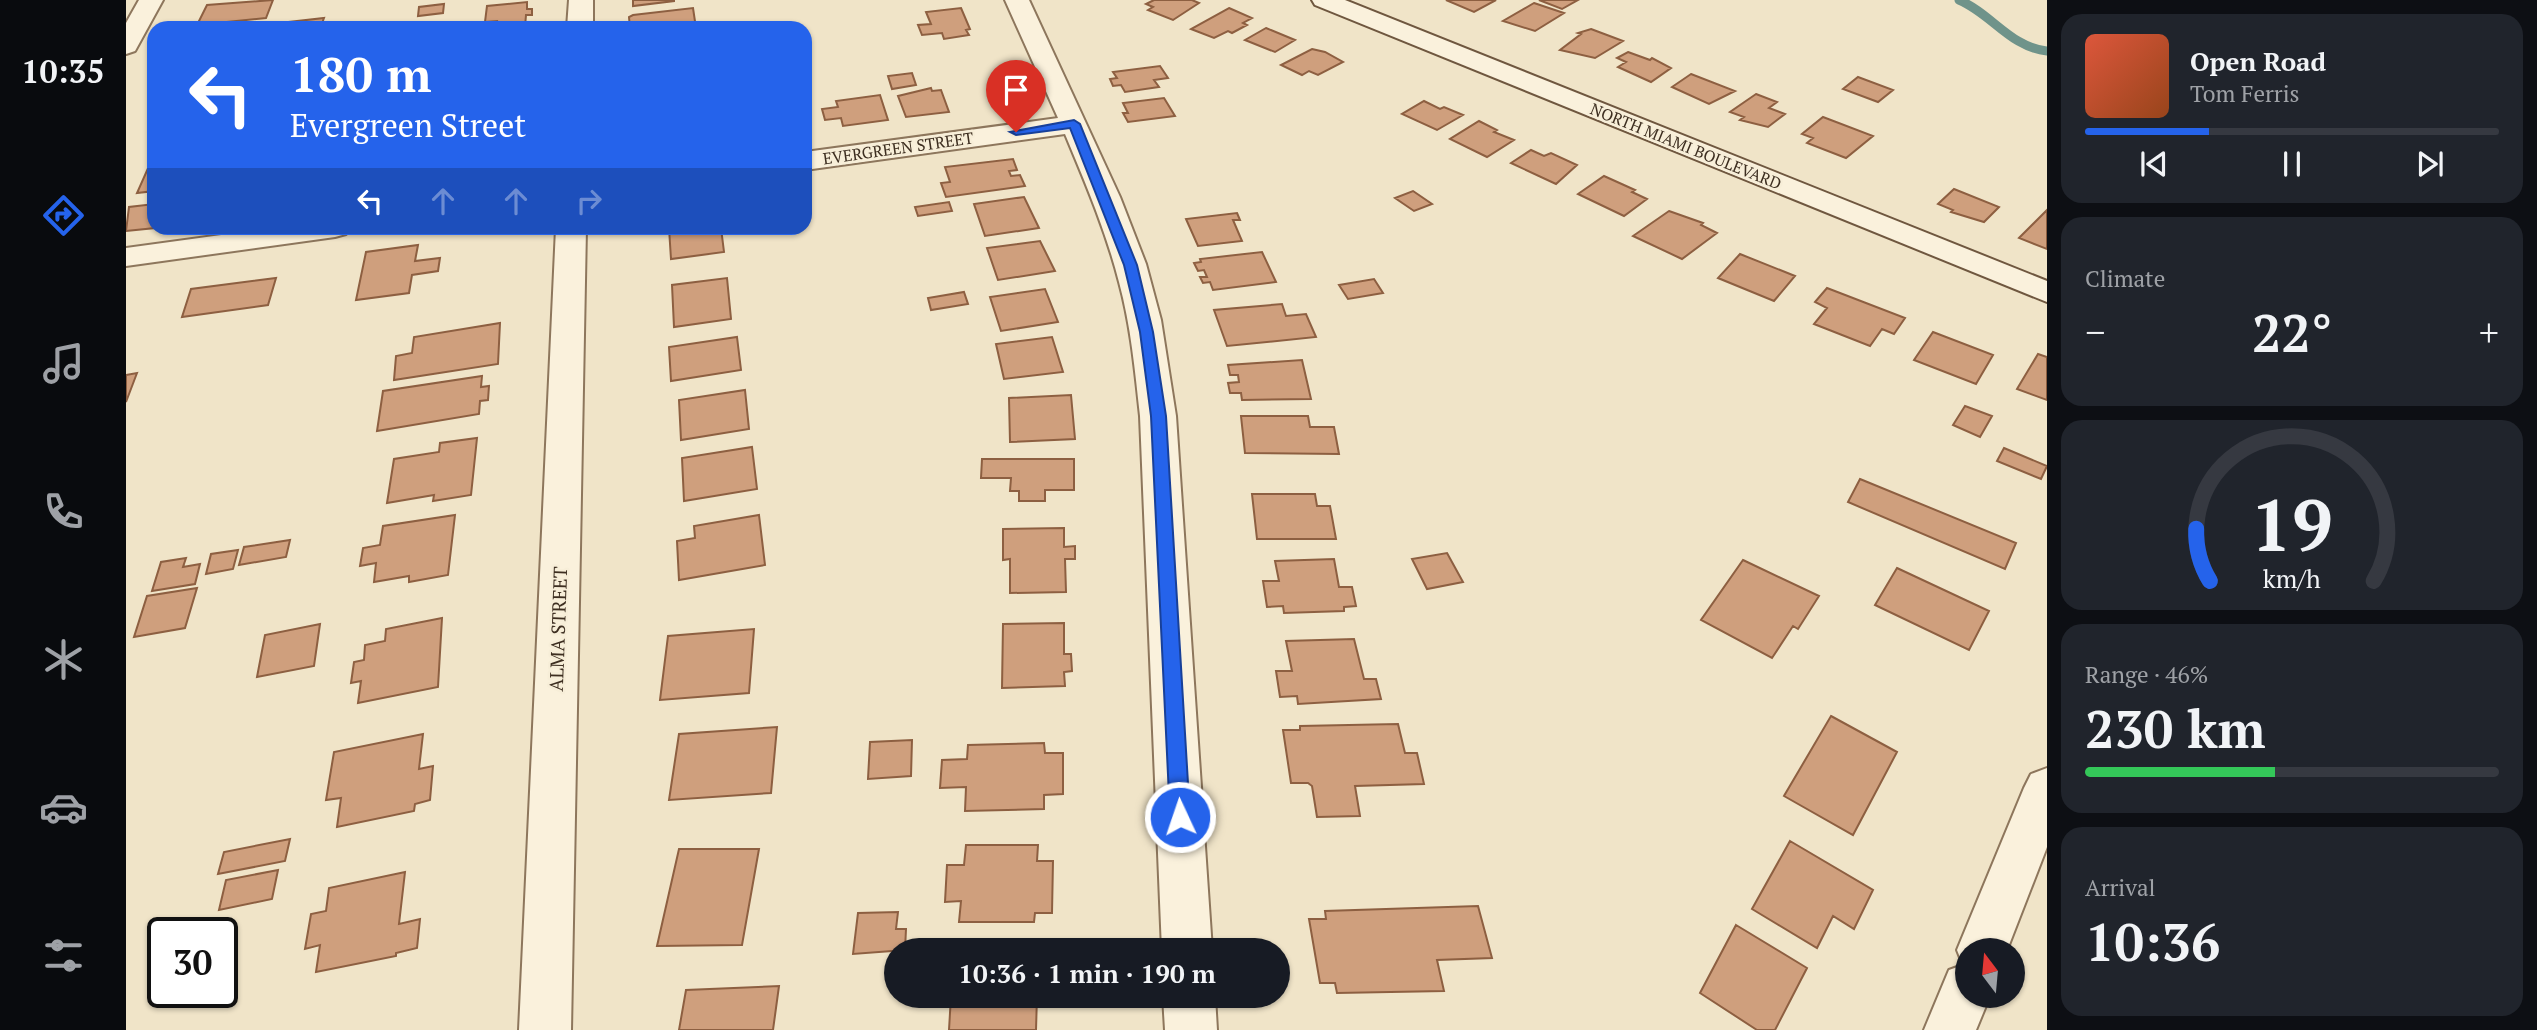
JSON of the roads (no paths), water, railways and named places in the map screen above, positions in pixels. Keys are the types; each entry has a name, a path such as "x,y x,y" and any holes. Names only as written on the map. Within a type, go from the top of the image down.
{"street":[{"path":"126,46 151,0"},
{"path":"580,21 581,0"},
{"path":"1017,0 1074,124 1130,265 1146,332 1158,416 1186,938"},
{"name":"NORTH MIAMI BOULEVARD","path":"1324,0 2047,292"},
{"name":"EVERGREEN STREET","path":"812,160 1074,124"},
{"path":"126,257 285,235"},
{"name":"ALMA STREET","path":"545,1030 571,235"},
{"path":"1987,938 2047,788"},
{"path":"1190,1008 1191,1030"},
{"path":"1950,1030 1959,1008"}],"waterway":[{"path":"1959,0 2022,43 2047,51"}]}
